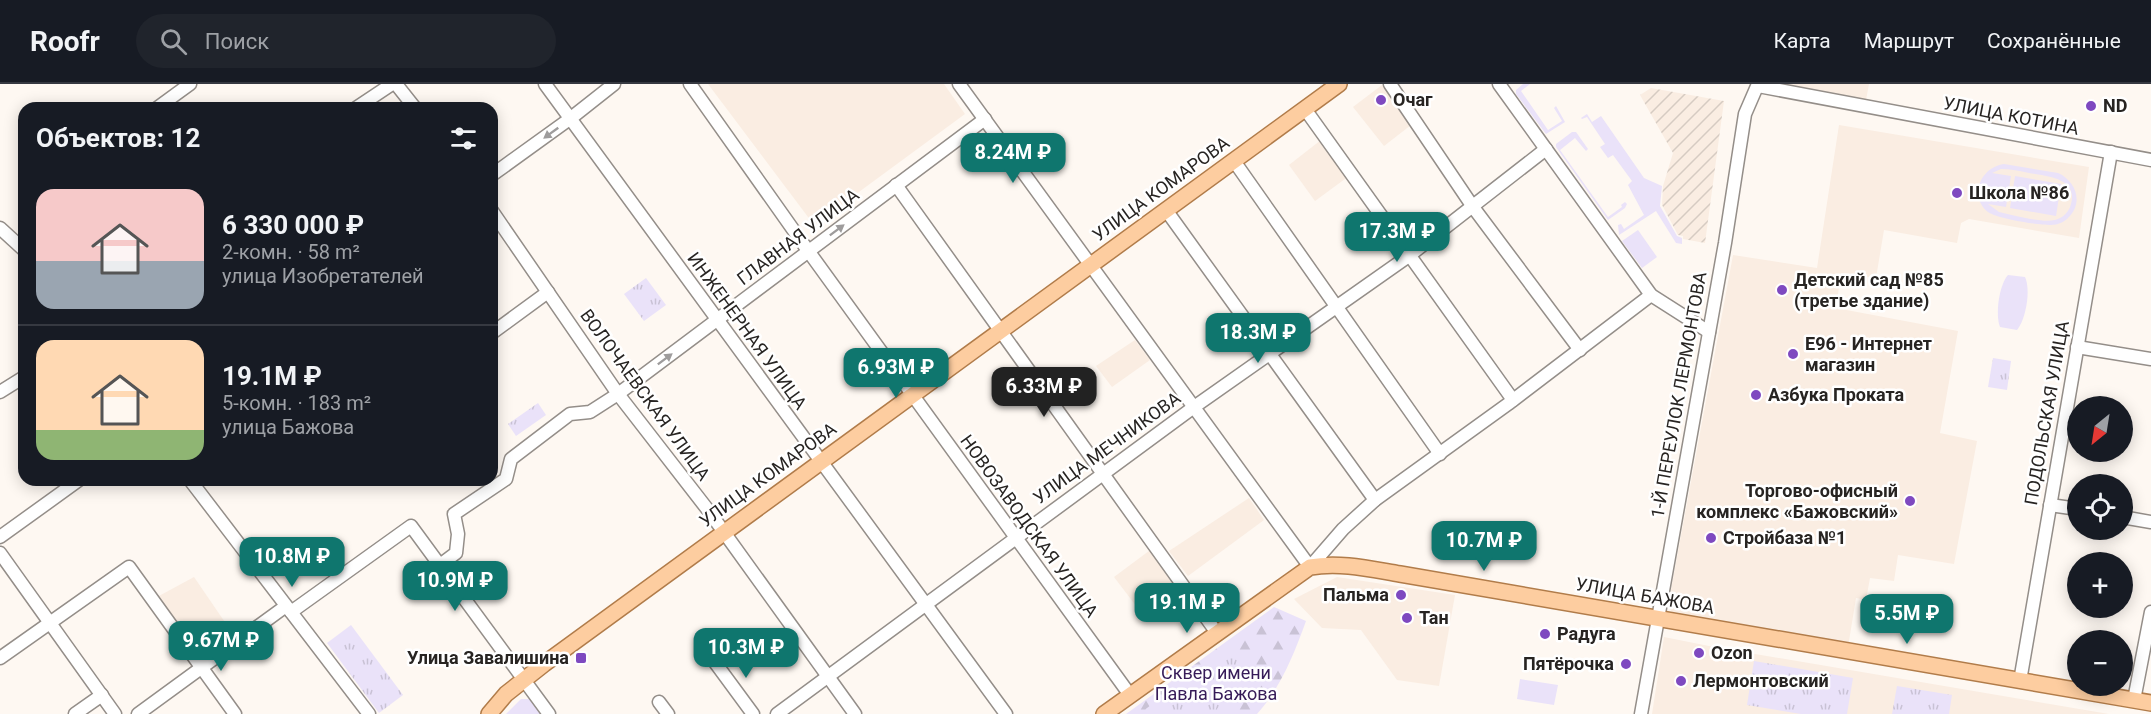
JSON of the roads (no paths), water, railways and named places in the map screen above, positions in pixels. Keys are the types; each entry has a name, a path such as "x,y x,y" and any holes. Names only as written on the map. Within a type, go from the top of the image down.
{"main road":[{"name":"УЛИЦА КОМАРОВА","path":"489,714 506,694 524,680 911,394 1339,84"},
{"name":"УЛИЦА БАЖОВА","path":"1310,567 1341,565 2151,703"},
{"path":"1104,714 1310,567"}],"street":[{"path":"165,102 190,84"},
{"path":"366,102 394,84 410,102"},
{"name":"ИНЖЕНЕРНАЯ УЛИЦА","path":"545,84 1006,714"},
{"path":"498,171 614,84"},
{"name":"НОВОЗАВОДСКАЯ УЛИЦА","path":"690,84 808,252 1130,695"},
{"path":"960,84 1310,567 1343,529 1376,500 1651,295"},
{"path":"1390,84 1473,207 1580,350"},
{"path":"1499,84 1651,295 1709,332"},
{"name":"УЛИЦА КОТИНА","path":"1758,85 2151,159"},
{"name":"1-Й ПЕРЕУЛОК ЛЕРМОНТОВА","path":"1641,714 1745,114 1758,85"},
{"path":"1305,109 1513,400"},
{"name":"ГЛАВНАЯ УЛИЦА","path":"498,484 506,479 511,459 570,414 590,412 618,394 985,119"},
{"name":"УЛИЦА МЕЧНИКОВА","path":"777,714 1194,407 1410,255 1546,149"},
{"name":"ПОДОЛЬСКАЯ УЛИЦА","path":"2020,681 2111,153"},
{"path":"1234,161 1440,454"},
{"path":"897,186 1217,633"},
{"path":"1166,210 1376,500"},
{"name":"ВОЛОЧАЕВСКАЯ УЛИЦА","path":"498,221 618,394 724,532 855,714"},
{"path":"0,228 18,244"},
{"path":"498,329 548,292"},
{"path":"2077,347 2151,359"},
{"path":"0,392 18,381"},
{"path":"0,537 71,486"},
{"path":"195,486 369,714"},
{"name":"ГЛАВНАЯ УЛИЦА","path":"440,566 456,553 458,534 454,514 496,486"},
{"path":"2050,505 2067,507"},
{"path":"2133,519 2151,522"},
{"path":"138,714 201,668 411,526 549,714"},
{"path":"0,554 116,714"},
{"path":"0,658 129,567 235,714"},
{"path":"2134,700 2151,612"},
{"path":"714,661 753,714"},
{"path":"75,714 102,695"},
{"path":"659,702 668,714"}],"place":[{"name":"Очаг","path":"1381,100"},
{"name":"ND","path":"2091,106"},
{"name":"Школа №86","path":"1957,193"},
{"name":"Детский сад №85 (третье здание)","path":"1782,290"},
{"name":"Е96 - Интернет магазин","path":"1793,354"},
{"name":"Азбука Проката","path":"1756,395"},
{"name":"Торгово-офисный комплекс «Бажовский»","path":"1910,501"},
{"name":"Стройбаза №1","path":"1711,538"},
{"name":"Пальма","path":"1401,595"},
{"name":"Тан","path":"1407,618"},
{"name":"Радуга","path":"1545,634"},
{"name":"Ozon","path":"1699,653"},
{"name":"Улица Завалишина","path":"581,658"},
{"name":"Пятёрочка","path":"1626,664"},
{"name":"Лермонтовский","path":"1681,681"}],"park label":[{"name":"Сквер имени Павла Бажова","path":"1216,683"}]}
